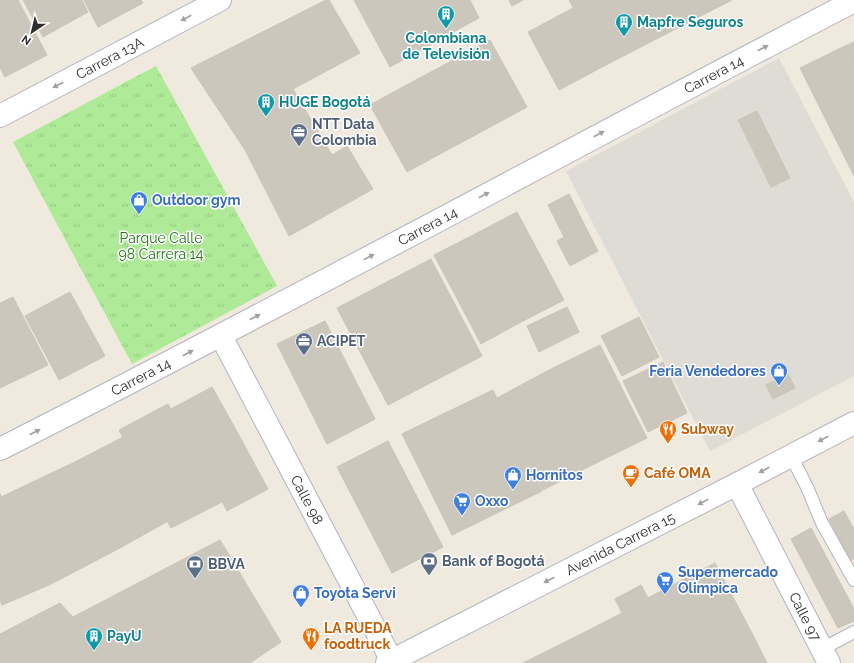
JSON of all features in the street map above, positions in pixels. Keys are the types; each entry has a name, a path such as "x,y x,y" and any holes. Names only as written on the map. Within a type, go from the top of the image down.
{"street":[{"name":"Carrera 13A","path":"0,116 220,0"},
{"name":"Carrera 14","path":"0,449 221,336 565,152 854,1"},
{"name":"Calle 98","path":"221,336 390,662"},
{"name":"Avenida Carrera 15","path":"390,662 854,423"},
{"name":"Calle 97","path":"738,484 826,656"}],"lane":[{"path":"792,456 822,523 854,580"},
{"path":"826,656 854,632"}],"green space":[{"name":"Parque Calle 98 Carrera 14","path":"156,66 277,286 132,364 13,142"}],"shaded area":[{"path":"779,58 854,202 854,376 710,451 566,171"}],"building":[{"path":"0,0 18,0 47,55 5,77 0,68"},
{"path":"23,0 82,0 88,12 43,37"},
{"path":"84,0 141,0 143,3 98,27"},
{"name":"HUGE Bogotá","path":"326,0 329,0 360,53 293,89 332,155 347,146 373,189 289,236 245,150 191,68"},
{"path":"354,0 417,0 439,40 390,67"},
{"name":"Colombiana de Televisión","path":"417,0 470,0 479,18 439,40"},
{"path":"509,0 523,0 512,6"},
{"name":"Mapfre Seguros","path":"569,0 732,0 604,66"},
{"path":"573,8 604,66 559,90 528,32"},
{"path":"490,40 527,107 479,133 442,66"},
{"path":"854,42 854,60 847,45"},
{"path":"847,45 854,60 854,129 835,138 800,68"},
{"path":"442,66 479,133 438,155 401,88"},
{"path":"401,88 438,155 407,172 370,105"},
{"path":"757,111 790,178 771,187 738,120"},
{"path":"854,129 854,176 835,138"},
{"path":"569,194 585,226 564,237 548,205"},
{"path":"517,212 564,300 523,321 477,233"},
{"path":"585,226 598,251 570,266 557,241"},
{"path":"477,233 523,321 481,344 434,255"},
{"path":"431,259 482,356 388,405 337,308"},
{"path":"70,292 105,356 59,380 25,316"},
{"path":"13,297 48,365 0,388 0,303"},
{"path":"567,307 579,332 539,352 527,326"},
{"path":"639,317 659,357 622,376 601,336"},
{"path":"325,321 375,419 327,444 277,344"},
{"path":"600,345 647,438 594,464 547,371"},
{"path":"663,362 687,413 648,432 623,381"},
{"path":"547,371 594,464 543,490 497,398"},
{"path":"788,374 795,388 773,399 766,385"},
{"path":"212,387 235,428 194,450 171,409"},
{"path":"493,390 542,491 495,514 445,413"},
{"path":"168,404 222,502 171,528 119,430"},
{"path":"445,413 495,514 452,535 402,434"},
{"path":"235,428 268,489 227,511 194,450"},
{"path":"123,437 168,521 120,548 75,462"},
{"path":"388,441 443,547 392,573 337,467"},
{"path":"75,462 120,548 49,585 1,497"},
{"path":"0,494 49,585 2,605 0,600"},
{"path":"844,511 854,529 854,559 850,561 829,519"},
{"path":"811,528 854,609 854,621 838,628 791,539"},
{"name":"BBVA","path":"220,540 281,642 250,663 117,663 73,617"},
{"path":"715,563 754,637 704,663 696,663 659,592"},
{"path":"641,585 648,598 659,592 696,663 609,663 591,629 622,613 615,599"},
{"path":"60,603 93,639 71,663 0,663 0,634"},
{"path":"591,629 609,663 523,663"},
{"path":"754,637 767,663 704,663"},
{"name":"PayU","path":"93,639 117,663 71,663"}],"place":[{"name":"Colombiana de Televisión","path":"446,29"},
{"name":"Mapfre Seguros","path":"624,37"},
{"name":"HUGE Bogotá","path":"266,117"},
{"name":"NTT Data Colombia","path":"299,147"},
{"name":"Outdoor gym","path":"139,215"},
{"name":"ACIPET","path":"304,356"},
{"name":"Feria Vendedores","path":"779,386"},
{"name":"Subway","path":"668,444"},
{"name":"Café OMA","path":"631,488"},
{"name":"Hornitos","path":"513,490"},
{"name":"Oxxo","path":"462,516"},
{"name":"Bank of Bogotá","path":"429,576"},
{"name":"BBVA","path":"195,579"},
{"name":"Supermercado Olimpica","path":"665,595"},
{"name":"Toyota Servi","path":"301,608"},
{"name":"PayU","path":"94,651"},
{"name":"LA RUEDA foodtruck","path":"311,651"}]}
